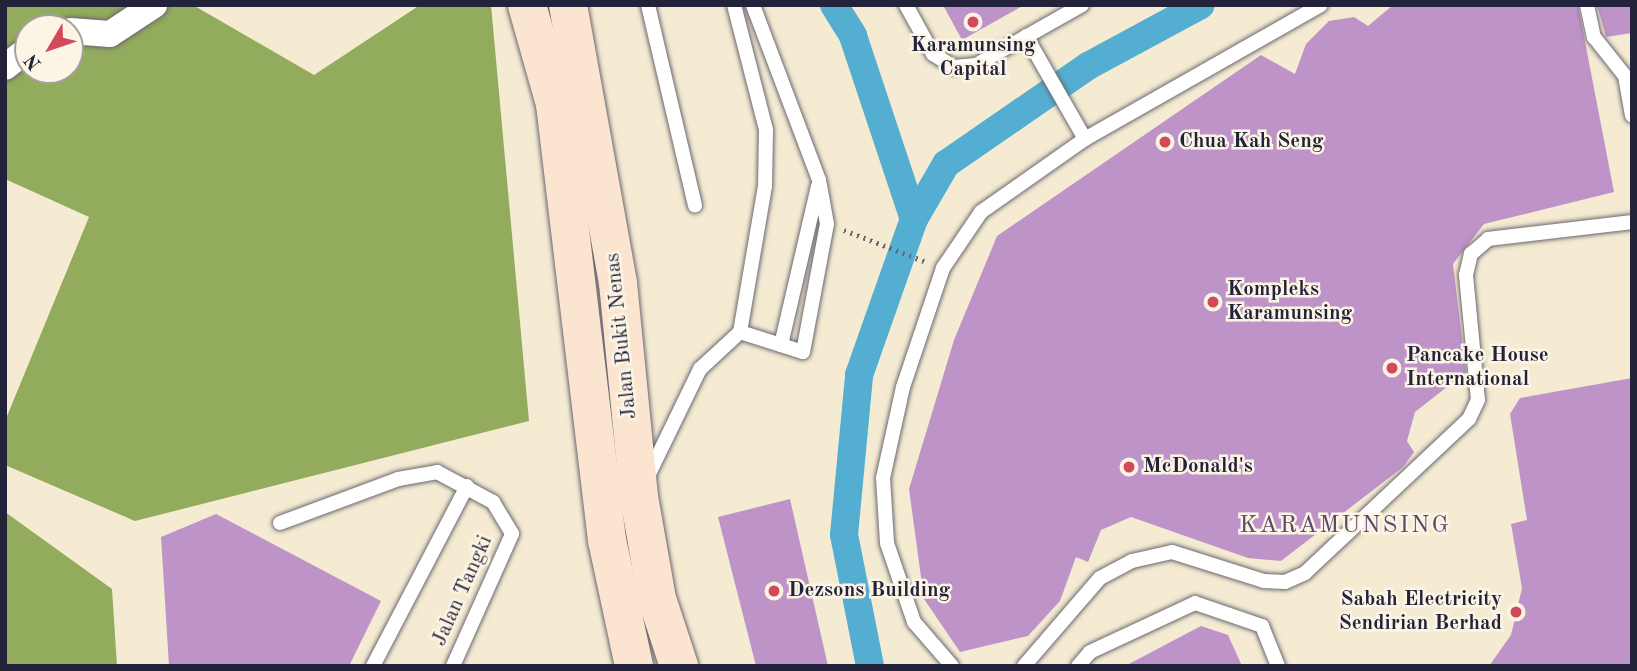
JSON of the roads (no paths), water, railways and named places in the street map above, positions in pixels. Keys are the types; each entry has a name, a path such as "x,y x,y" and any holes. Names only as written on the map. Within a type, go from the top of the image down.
{"main road":[{"name":"Jalan Bukit Nenas","path":"527,5 555,104 607,540 634,666"},
{"name":"Jalan Bukit Nenas","path":"572,14 618,284 639,497 657,599 679,666"}],"street":[{"path":"84,32 110,34 154,5"}],"lane":[{"path":"648,5 695,206"},
{"path":"639,497 700,369 740,332 765,186 766,130 734,5"},
{"path":"740,332 803,352 827,224 820,180 753,5"},
{"path":"906,5 933,54 954,67 976,65 1082,5"},
{"path":"952,666 914,622 887,542 883,478 903,387 943,268 981,212 1085,139 1321,5"},
{"path":"1587,5 1594,37 1625,76 1632,115"},
{"path":"1026,36 1067,102 1085,139"},
{"path":"780,345 820,180"},
{"path":"1024,666 1100,578 1132,561 1172,552 1264,580 1285,582 1305,573 1469,419 1478,400 1466,275 1471,254 1488,239 1632,222"},
{"path":"280,523 398,478 438,472 467,486 373,666"},
{"name":"Jalan Tangki","path":"453,666 512,534 493,502 467,486"},
{"path":"1078,666 1090,652 1195,603 1262,626 1278,666"}],"waterway":[{"path":"834,5 853,36 914,219"},
{"path":"870,666 844,535 859,375 914,219 946,164 1088,66 1201,5"}],"place":[{"name":"Karamunsing Capital","path":"973,22"},
{"name":"Chua Kah Seng","path":"1165,142"},
{"name":"Kompleks Karamunsing","path":"1213,302"},
{"name":"Pancake House International","path":"1392,368"},
{"name":"McDonald's","path":"1129,467"},
{"name":"Dezsons Building","path":"774,591"},
{"name":"Sabah Electricity Sendirian Berhad","path":"1516,612"}],"district":[{"name":"KARAMUNSING","path":"1345,527"}]}
